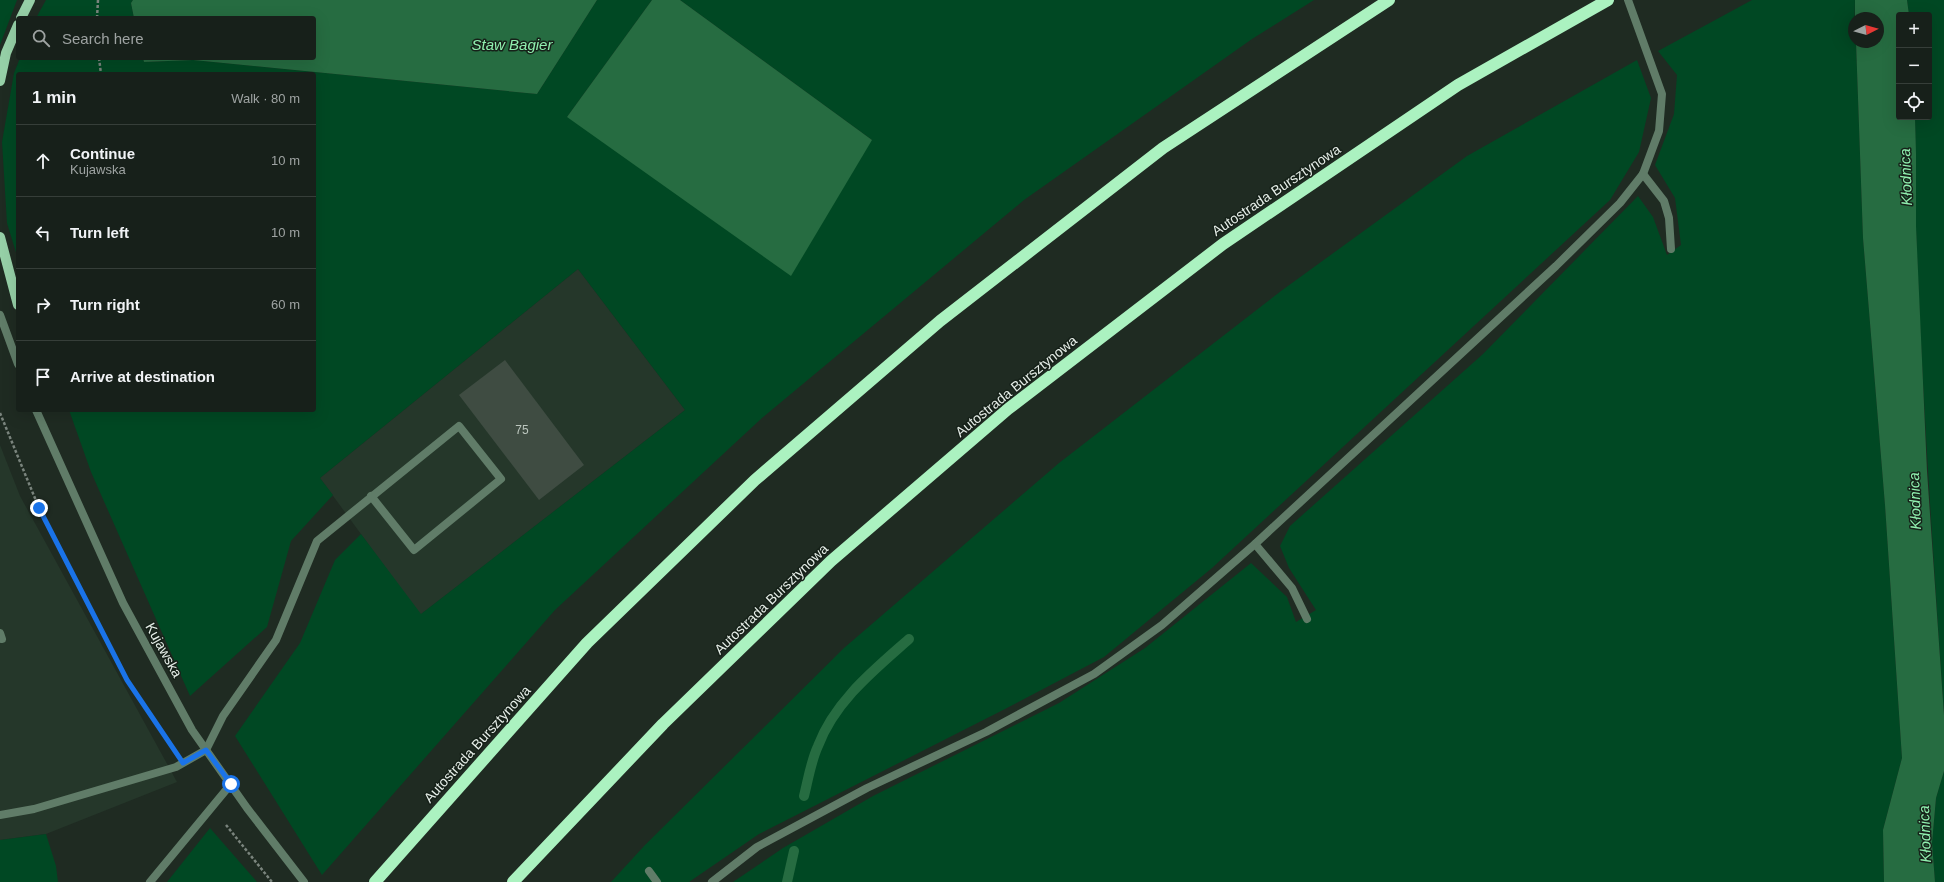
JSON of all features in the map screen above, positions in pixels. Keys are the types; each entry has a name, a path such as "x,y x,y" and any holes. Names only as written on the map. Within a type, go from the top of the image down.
{"highway":[{"name":"Autostrada Bursztynowa","path":"375,882 588,643 755,480 940,321 1163,148 1389,0"},
{"name":"Autostrada Bursztynowa","path":"513,882 663,724 831,561 1008,409 1223,244 1458,85 1608,0"}],"main road":[{"path":"22,16 30,0"},
{"path":"0,81 6,53 16,30"},
{"path":"0,237 16,297"}],"street":[{"path":"712,882 757,847 867,788 986,732 1094,674 1162,625 1255,544 1556,266 1620,203 1643,174 1659,131 1662,94 1628,0"},
{"path":"1643,174 1664,201 1669,218 1671,249"},
{"path":"0,315 16,359"},
{"name":"Kujawska","path":"37,412 123,603 192,730 304,882"},
{"path":"0,815 34,809 176,768 206,750 223,716 276,640 318,541 371,496 459,426 501,480 414,550 371,496"},
{"path":"1255,544 1292,588 1306,619"},
{"path":"150,882 231,784"},
{"path":"649,871 657,882"}],"path":[{"path":"97,16 98,0"},
{"path":"99,60 101,72"},
{"path":"0,413 39,508 127,680 183,763"},
{"path":"212,808 272,882"}],"shaded area":[{"path":"0,0 17,0 0,45"},
{"path":"46,0 133,0 131,3 134,16 37,16"},
{"path":"597,0 652,0 567,117 872,140 680,0 1314,0 1252,39 1024,200 762,418 555,610 322,875 235,736 300,643 335,560 361,534 421,614 685,410 578,269 320,478 333,495 291,541 267,627 190,696 91,472 70,412 316,412 316,72 537,94"},
{"path":"1752,0 1855,0 1855,12 1848,12 1848,48 1856,48 1863,238 1885,505 1902,758 1883,830 1884,882 733,882 783,848 873,796 1059,703 1145,648 1251,563 1287,597 1296,622 1316,610 1289,568 1280,546 1290,526 1483,354 1638,196 1653,217 1667,255 1681,245 1675,198 1655,165 1674,114 1677,75 1658,51"},
{"path":"1907,0 1944,0 1944,715 1932,533 1915,215 1915,120 1932,120 1932,12 1909,12"},
{"path":"19,60 144,60 144,62 193,60 314,72 16,72 16,252 7,223 2,142 14,73"},
{"path":"1637,60 1651,98 1639,152 1610,200 1212,568 1104,657 759,834 689,882 611,882 645,845 844,648 1059,463 1281,291 1467,156"},
{"path":"578,269 685,410 420,615 320,478"},
{"path":"0,445 20,496 177,782 46,834 0,840"},
{"path":"1944,771 1944,882 1935,882 1932,843 1936,798"},
{"path":"210,828 257,882 167,882"},
{"path":"46,834 56,866 58,882 0,882 0,840"}],"water":[{"name":"Staw Bagier","path":"133,0 597,0 537,94 193,60 316,60 316,16 134,16 131,3"},
{"path":"652,0 680,0 872,140 791,276 567,117"},
{"name":"Kłodnica","path":"1855,0 1907,0 1909,12 1896,12 1896,120 1915,120 1916,226 1927,471 1944,715 1944,771 1936,798 1932,843 1935,882 1884,882 1883,830 1902,758 1885,505 1863,238 1856,48 1884,48 1884,12 1855,12"},
{"name":"Staw Bagier","path":"144,60 193,60 144,62"}],"building":[{"path":"505,360 584,465 539,500 459,395"}],"waterway":[{"path":"804,796 816,752 825,730 834,715 857,687 882,662 909,639"},
{"path":"787,882 794,851"}],"route":[{"path":"39,508 127,680 183,763 206,750 231,784"}]}
